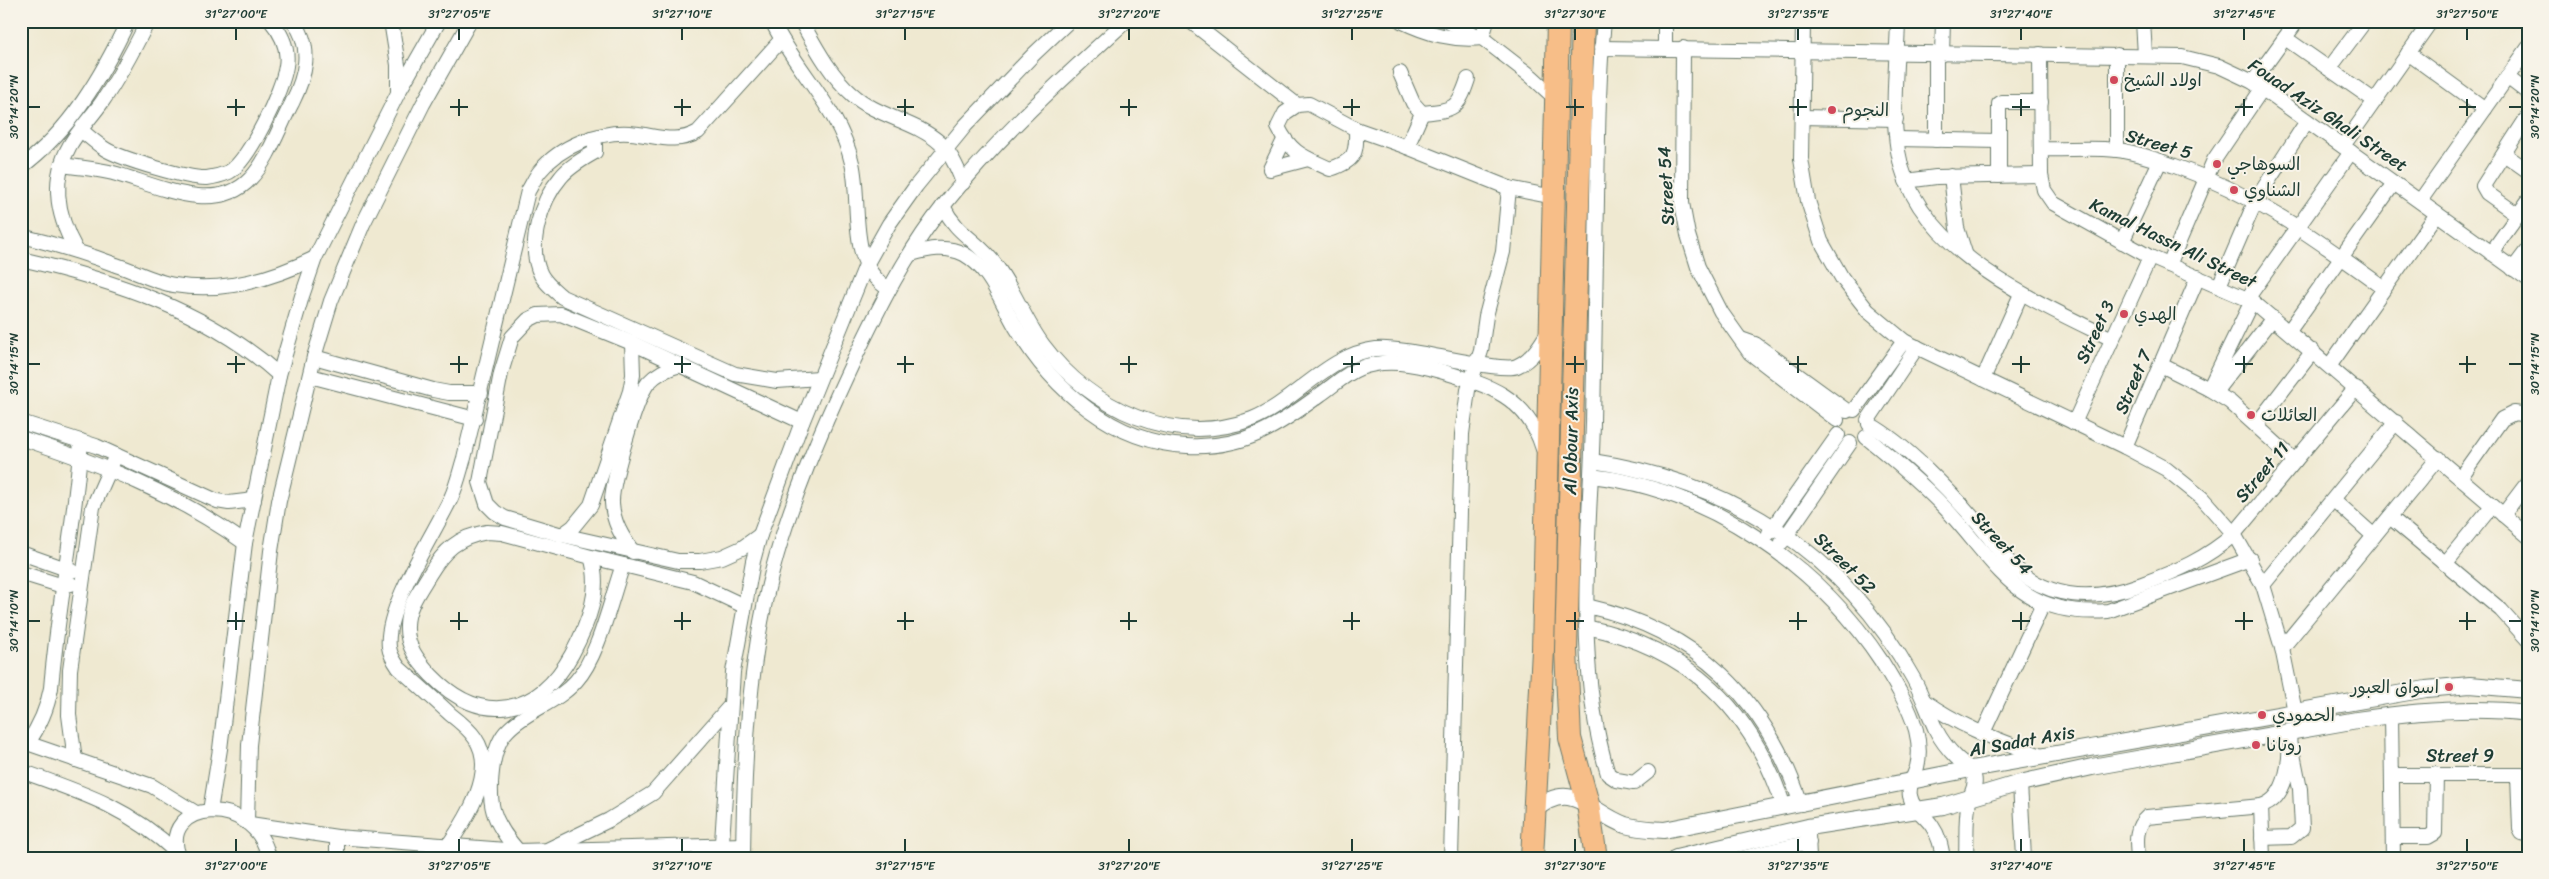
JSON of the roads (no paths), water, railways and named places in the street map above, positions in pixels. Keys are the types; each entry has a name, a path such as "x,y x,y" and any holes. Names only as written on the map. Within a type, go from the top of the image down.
{"highway":[{"name":"Al Obour Axis","path":"1532,858 1543,650 1546,458 1552,325 1558,21"},
{"name":"Al Obour Axis","path":"1583,21 1566,650 1569,732 1588,804 1596,858"}],"street":[{"path":"21,166 56,137 72,118 128,21"},
{"path":"76,250 64,229 58,206 58,182 61,165 71,143 82,130 120,73 148,21"},
{"path":"82,130 106,149 120,156 194,177 207,178 231,170 249,152 284,77 286,53 278,29 271,21"},
{"path":"61,165 113,173 193,196 224,195 239,189 250,179 262,162 304,77 305,47 293,21"},
{"path":"391,21 398,65 398,93"},
{"path":"210,812 220,749 245,543 279,375 315,258 398,93 439,21"},
{"path":"269,858 266,846 249,822 249,745 271,551 279,501 314,357 331,301 363,224 423,104 470,21"},
{"path":"772,21 781,40 832,113 844,136 853,166 860,239 866,265 874,279 889,289"},
{"path":"801,21 827,64 852,94 875,111 929,135 946,150 963,183"},
{"path":"721,851 730,706 744,606 760,535 819,378 866,265 905,201 946,150 982,107 1069,21"},
{"path":"178,856 176,841 178,829 185,819 196,813 210,812 235,815 249,822 337,837 447,847 615,853 743,851 744,784 750,702 772,574 781,542 819,438 889,289 943,206 1052,88 1126,21"},
{"path":"1190,21 1298,105"},
{"path":"1401,21 1443,37 1463,40 1482,38"},
{"path":"1447,21 1482,38 1531,76 1555,98"},
{"path":"1482,38 1487,21"},
{"path":"1604,21 1592,476 1586,606 1590,698 1608,774 1616,780 1634,783 1648,772"},
{"path":"1665,21 1665,48"},
{"path":"1802,21 1801,160 1808,201 1821,241 1842,278 1868,311 1904,341 2125,447 2166,469 2195,492 2234,534 2250,559 2263,585 2282,648 2295,712"},
{"path":"1898,21 1896,119 1898,150 1906,181 1925,215 1940,233 2021,294 2112,338"},
{"path":"1936,140 1939,54 1943,21"},
{"path":"2142,21 2145,55"},
{"path":"2168,265 2221,147 2297,21"},
{"path":"2329,69 2365,21"},
{"path":"2212,390 2250,300 2347,149 2375,101 2431,21"},
{"path":"2285,38 2375,101"},
{"path":"447,847 463,822 479,788 484,765 480,746 464,726 399,668 392,658 389,646 390,630 403,593 452,496 475,419 528,192 539,172 553,158 591,138 630,133 672,140 692,136 721,109 781,40"},
{"name":"Fouad Aziz Ghali Street","path":"1602,48 1802,49 1939,54 2145,55 2191,59 2219,66 2258,85 2528,279"},
{"name":"Street 54","path":"1683,48 1682,187 1684,219 1693,251 1705,282 1721,312 1741,339 1755,344 1846,414"},
{"path":"2420,202 2527,49"},
{"path":"2408,53 2485,109"},
{"name":"Kamal Hassn Ali Street","path":"2040,54 2040,175 2044,190 2053,203 2150,257 2250,300 2330,365 2528,536"},
{"path":"2117,55 2117,150"},
{"path":"1400,73 1413,103 1422,113"},
{"path":"2507,78 2528,93"},
{"path":"1422,113 1448,110 1462,99 1468,79"},
{"path":"1999,176 1999,104 2002,102 2040,102"},
{"path":"1356,129 1356,150 1346,164 1330,169 1294,152 1284,140 1278,127 1285,113 1298,105 1309,104 1356,129 1407,147 1509,188 1554,197"},
{"path":"1407,147 1422,113"},
{"path":"2518,215 2484,190 2485,182 2504,154 2524,131 2528,116"},
{"path":"1802,117 1896,119"},
{"path":"2219,286 2256,200 2307,121"},
{"path":"591,138 595,145 595,152 576,163 561,176 550,192 540,218 535,244 536,260 541,274 550,287 562,297 735,374 777,380 819,378"},
{"path":"1897,139 1999,141"},
{"path":"1284,140 1270,169 1308,158"},
{"name":"Street 5","path":"2040,149 2117,150 2160,161 2207,177 2256,200 2298,226 2384,288"},
{"path":"2504,154 2528,171"},
{"path":"2122,242 2160,161"},
{"path":"1906,181 1951,176 2040,175"},
{"path":"1951,176 1957,228 1965,253"},
{"path":"2289,331 2394,183"},
{"path":"1451,858 1462,434 1472,380 1481,351 1486,316 1504,252 1509,188"},
{"path":"2491,252 2528,201"},
{"path":"943,206 958,230 980,246 998,268 1031,326 1055,360 1094,395 1129,415 1165,426 1183,429 1228,426 1254,418 1271,409 1342,361 1362,352 1386,348 1418,352 1504,369 1517,367 1536,350 1552,325"},
{"path":"2330,365 2437,214"},
{"path":"21,236 76,250 173,285 232,285 261,280 289,271 315,258"},
{"path":"911,254 929,249 946,249 955,250 972,260 992,283 1030,350 1055,382 1089,409 1123,429 1169,444 1200,447 1247,439 1276,427 1348,374 1369,365 1381,363 1418,365 1493,388 1522,410 1541,441 1546,458"},
{"path":"2513,269 2528,249"},
{"name":"Street 3","path":"2074,422 2150,257"},
{"path":"21,259 87,276 182,311 210,324 240,342 279,375"},
{"name":"Street 7","path":"2125,447 2198,278"},
{"path":"1983,379 2021,294"},
{"path":"760,535 722,557 700,561 678,561 562,535 505,518 487,504 482,493 482,471 496,410 501,373 512,337 528,320 550,313 561,314 632,343 802,422"},
{"path":"2212,390 2273,318"},
{"path":"1844,439 1836,426 1904,341"},
{"path":"562,535 583,516 596,492 630,391 634,367 632,343"},
{"path":"1844,439 1860,441 1917,347"},
{"path":"2256,425 2313,351"},
{"path":"314,357 433,390 449,393 481,394"},
{"path":"633,552 622,538 615,521 612,504 613,486 640,395 657,375 681,365"},
{"path":"2160,365 2212,390 2256,425 2295,461"},
{"path":"310,376 475,419"},
{"name":"Street 11","path":"2234,534 2356,388"},
{"path":"1271,409 1276,427"},
{"path":"1846,414 1861,412 1867,427"},
{"path":"2460,478 2502,419 2514,413 2528,414"},
{"path":"21,422 116,454 217,501 236,502 254,500"},
{"path":"2263,585 2396,422"},
{"name":"Street 54","path":"1867,427 1889,437 1955,499 2012,564 2039,584 2064,594 2104,595 2124,590 2195,563 2216,550 2234,534"},
{"name":"Street 54","path":"1867,427 1907,471 1945,508 2013,585 2043,604 2064,610 2086,612 2108,610 2250,559"},
{"path":"21,438 80,457 190,506 245,543"},
{"path":"1763,542 1844,439"},
{"path":"1776,551 1844,439"},
{"path":"82,441 47,708 39,727 24,742 152,786 196,813"},
{"path":"75,760 71,738 69,693 83,578 93,507 116,454"},
{"path":"2282,648 2438,458"},
{"name":"Street 52","path":"1592,461 1647,471 1685,482 1744,508 1787,535 1822,563 1867,611 1900,658 1946,746 1971,769"},
{"name":"Street 52","path":"1592,476 1638,484 1663,492 1731,523 1776,551 1810,578 1844,612 1887,670 1909,712 1919,740 1910,796 1916,809"},
{"path":"2445,564 2528,482"},
{"path":"2334,500 2374,536"},
{"path":"2390,517 2526,632"},
{"path":"591,557 596,572 597,587 576,647 562,672 532,697 505,709 488,709 464,702 445,690 417,659 409,643 407,626 410,608 447,549 472,534 502,533 693,582 744,606"},
{"path":"21,553 65,568 83,578"},
{"path":"518,851 503,834 493,813 489,790 498,744 507,730 555,699 576,682 585,670 593,655 623,565"},
{"path":"21,573 63,586 83,578"},
{"path":"1982,735 2043,604"},
{"path":"1586,606 1612,612 1660,631 1683,643 1724,675 1742,693 1772,735 1784,758 1801,804"},
{"path":"1586,627 1610,632 1654,649 1689,669 1713,689 1735,712 1758,744 1769,765 1784,807"},
{"path":"2456,686 2463,690 2467,697 2464,705 2457,710"},
{"name":"Al Sadat Axis","path":"1534,810 1543,802 1554,797 1567,796 1588,804 1605,816 1624,824 1644,829 1664,830 1971,769 2045,758 2426,689 2456,686 2521,689"},
{"path":"2521,689 2508,692 2505,699 2507,707 2521,712"},
{"path":"1923,701 1948,718 1982,735 2045,758"},
{"path":"545,851 609,820 653,793 730,706"},
{"path":"505,709 507,730"},
{"path":"1742,858 1792,845 1808,835 1916,809 1970,799 2020,783 2092,767 2289,738 2391,714 2457,710 2521,712"},
{"path":"2391,714 2393,858"},
{"path":"2138,858 2137,832 2139,826 2147,817 2269,804 2279,793 2288,762 2289,738"},
{"path":"2262,838 2291,837 2299,833 2302,828 2300,788 2296,760 2289,738"},
{"path":"1966,858 1970,799 1975,781 1971,769"},
{"path":"21,770 118,808 140,822 178,856"},
{"path":"2393,837 2428,837 2435,833 2436,774"},
{"name":"Street 9","path":"2392,775 2523,775"},
{"path":"2523,775 2520,829 2522,834 2528,835"},
{"path":"2020,783 2024,858"},
{"path":"2261,806 2263,858"},
{"path":"1916,809 1932,825 1941,845 1943,858"},
{"path":"1808,835 1809,858"},
{"path":"337,837 337,858"},
{"path":"1676,858 1792,845"}],"place":[{"name":"اولاد الشيخ","path":"2114,80"},
{"name":"النجوم","path":"1832,110"},
{"name":"السوهاجي","path":"2217,164"},
{"name":"الشناوي","path":"2234,190"},
{"name":"الهدي","path":"2124,314"},
{"name":"العائلات","path":"2251,415"},
{"name":"اسواق العبور","path":"2449,687"},
{"name":"الحمودي","path":"2262,715"},
{"name":"روتانا","path":"2256,745"}]}
